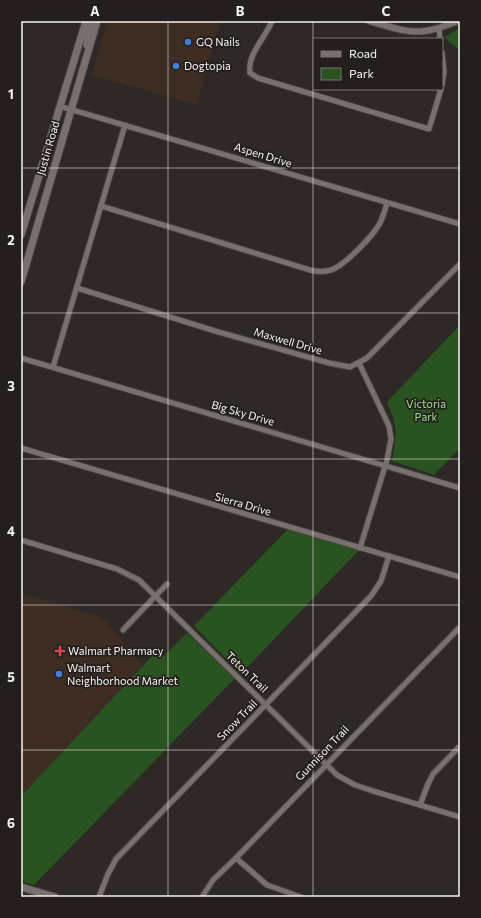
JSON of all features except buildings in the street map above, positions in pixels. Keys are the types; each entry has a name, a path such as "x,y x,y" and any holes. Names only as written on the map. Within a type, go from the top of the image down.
{"main road":[{"name":"Justin Road","path":"21,235 86,21"},
{"path":"86,59 88,28 91,21"},
{"name":"Justin Road","path":"21,282 97,21"},
{"path":"21,888 54,897"}],"street":[{"path":"272,21 249,67 250,72 258,78 429,129 441,90"},
{"path":"369,21 417,32 424,32 439,28 458,21"},
{"path":"439,28 440,38"},
{"path":"443,62 443,78"},
{"name":"Aspen Drive","path":"60,106 460,224"},
{"path":"53,367 125,125"},
{"path":"101,206 319,272 332,270 351,257 367,241 379,224 387,203"},
{"path":"360,548 385,465 391,439 389,426 359,363 367,358 460,264"},
{"name":"Maxwell Drive","path":"77,288 215,331 329,363 350,367 359,363"},
{"name":"Big Sky Drive","path":"21,358 460,488"},
{"name":"Sierra Drive","path":"21,448 460,577"},
{"name":"Teton Trail","path":"21,540 117,569 138,580 337,775 355,785 460,817"},
{"name":"Snow Trail","path":"99,897 116,859 371,596 381,581 389,556"},
{"path":"123,630 167,584"},
{"name":"Gunnison Trail","path":"202,897 213,880 460,626"},
{"path":"420,805 433,774 460,746"},
{"path":"236,858 267,886 301,897"}],"shaded area":[{"path":"107,21 220,21 197,105 92,75"},
{"path":"21,593 102,617 143,666 21,796"}],"green space":[{"path":"460,28 460,51 444,37"},
{"name":"Victoria Park","path":"460,325 460,448 434,475 392,461 396,431 391,410 387,402"},
{"path":"288,529 359,550 241,674 194,626"},
{"path":"187,633 235,678 34,885 21,881 21,796 157,651 164,656"}],"place":[{"name":"GQ Nails","path":"188,42"},
{"name":"Dogtopia","path":"176,66"},
{"name":"Walmart Pharmacy","path":"60,651"},
{"name":"Walmart Neighborhood Market","path":"59,674"}]}
